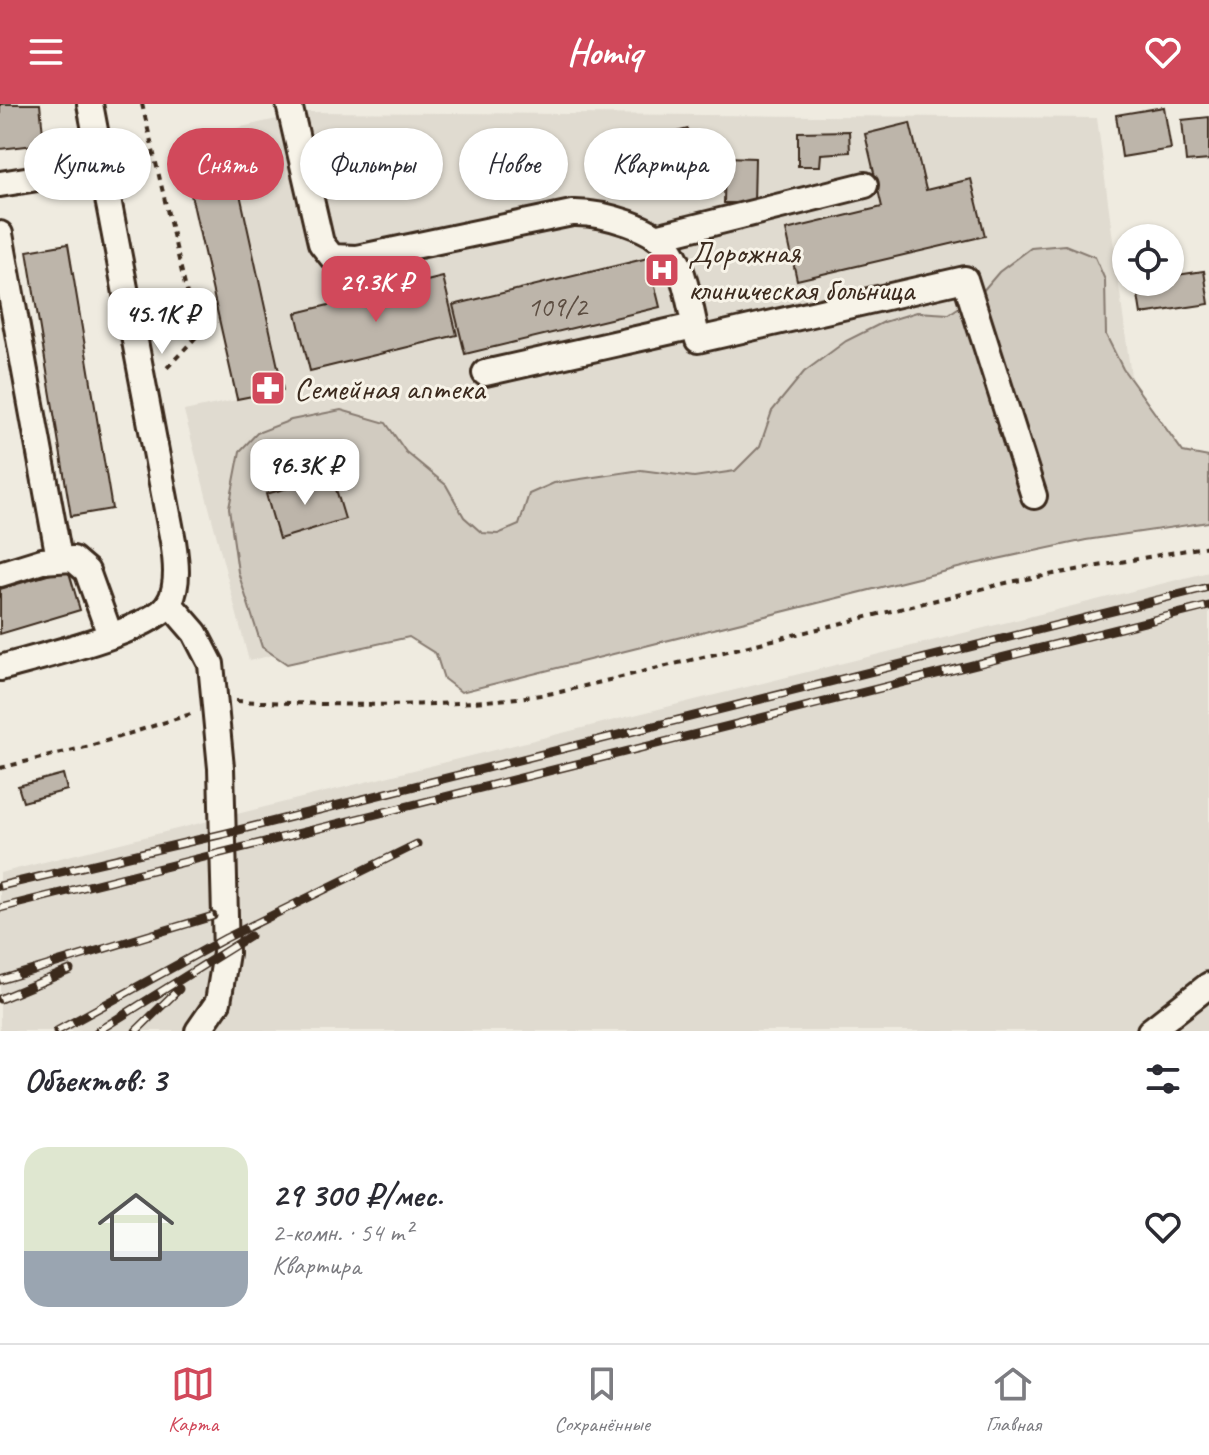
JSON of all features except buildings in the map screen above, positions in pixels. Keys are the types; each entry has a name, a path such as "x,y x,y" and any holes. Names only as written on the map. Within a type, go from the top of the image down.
{"street":[{"path":"90,104 94,128"},
{"path":"289,104 321,243 332,257 357,258 572,213 611,217 656,237 672,251 698,340 965,279 1034,496"},
{"path":"0,184 24,180"},
{"path":"656,237 865,185"},
{"path":"0,668 110,635 154,618 169,603 176,577 173,541 106,200"},
{"path":"0,234 59,558"},
{"path":"485,373 694,326"},
{"path":"0,574 59,558 73,559 87,571 110,635"},
{"path":"169,603 205,649 225,704 221,768 226,953 218,1002 198,1031"},
{"path":"1150,1031 1209,985"}],"path":[{"path":"142,104 197,336 161,375"},
{"path":"0,768 90,746 225,704 383,707 502,701 560,692 1010,582 1209,546"}],"shaded area":[{"name":"Дорожная клиническая больница","path":"309,112 1097,118 1112,232 1112,296 1120,296 1137,422 740,535 249,661 184,411 236,400 190,200 284,200 284,128 236,128"},
{"path":"1065,245 1095,257 1105,280 1106,335 1123,369 1183,452 1209,457 1209,522 1086,540 974,564 461,692 444,679 436,654 409,637 287,664 262,647 238,572 229,508 240,451 257,433 291,420 341,410 386,423 406,452 446,485 464,517 482,533 498,534 519,525 529,494 554,483 641,470 694,477 735,471 760,446 772,411 804,372 846,341 884,322 917,312 949,314 982,292 999,272 1031,248"},
{"path":"1209,572 1209,1031 0,1031 0,873"}],"railway":[{"path":"0,886 223,834 1209,587"},
{"path":"0,908 1209,606"},
{"path":"57,1031 226,938 417,844"},
{"path":"0,980 213,916"},
{"path":"98,1031 250,936"},
{"path":"0,999 70,970"},
{"path":"136,1031 179,989"}],"place":[{"name":"Дорожная клиническая больница","path":"662,270"},
{"name":"Семейная аптека","path":"268,388"}]}
